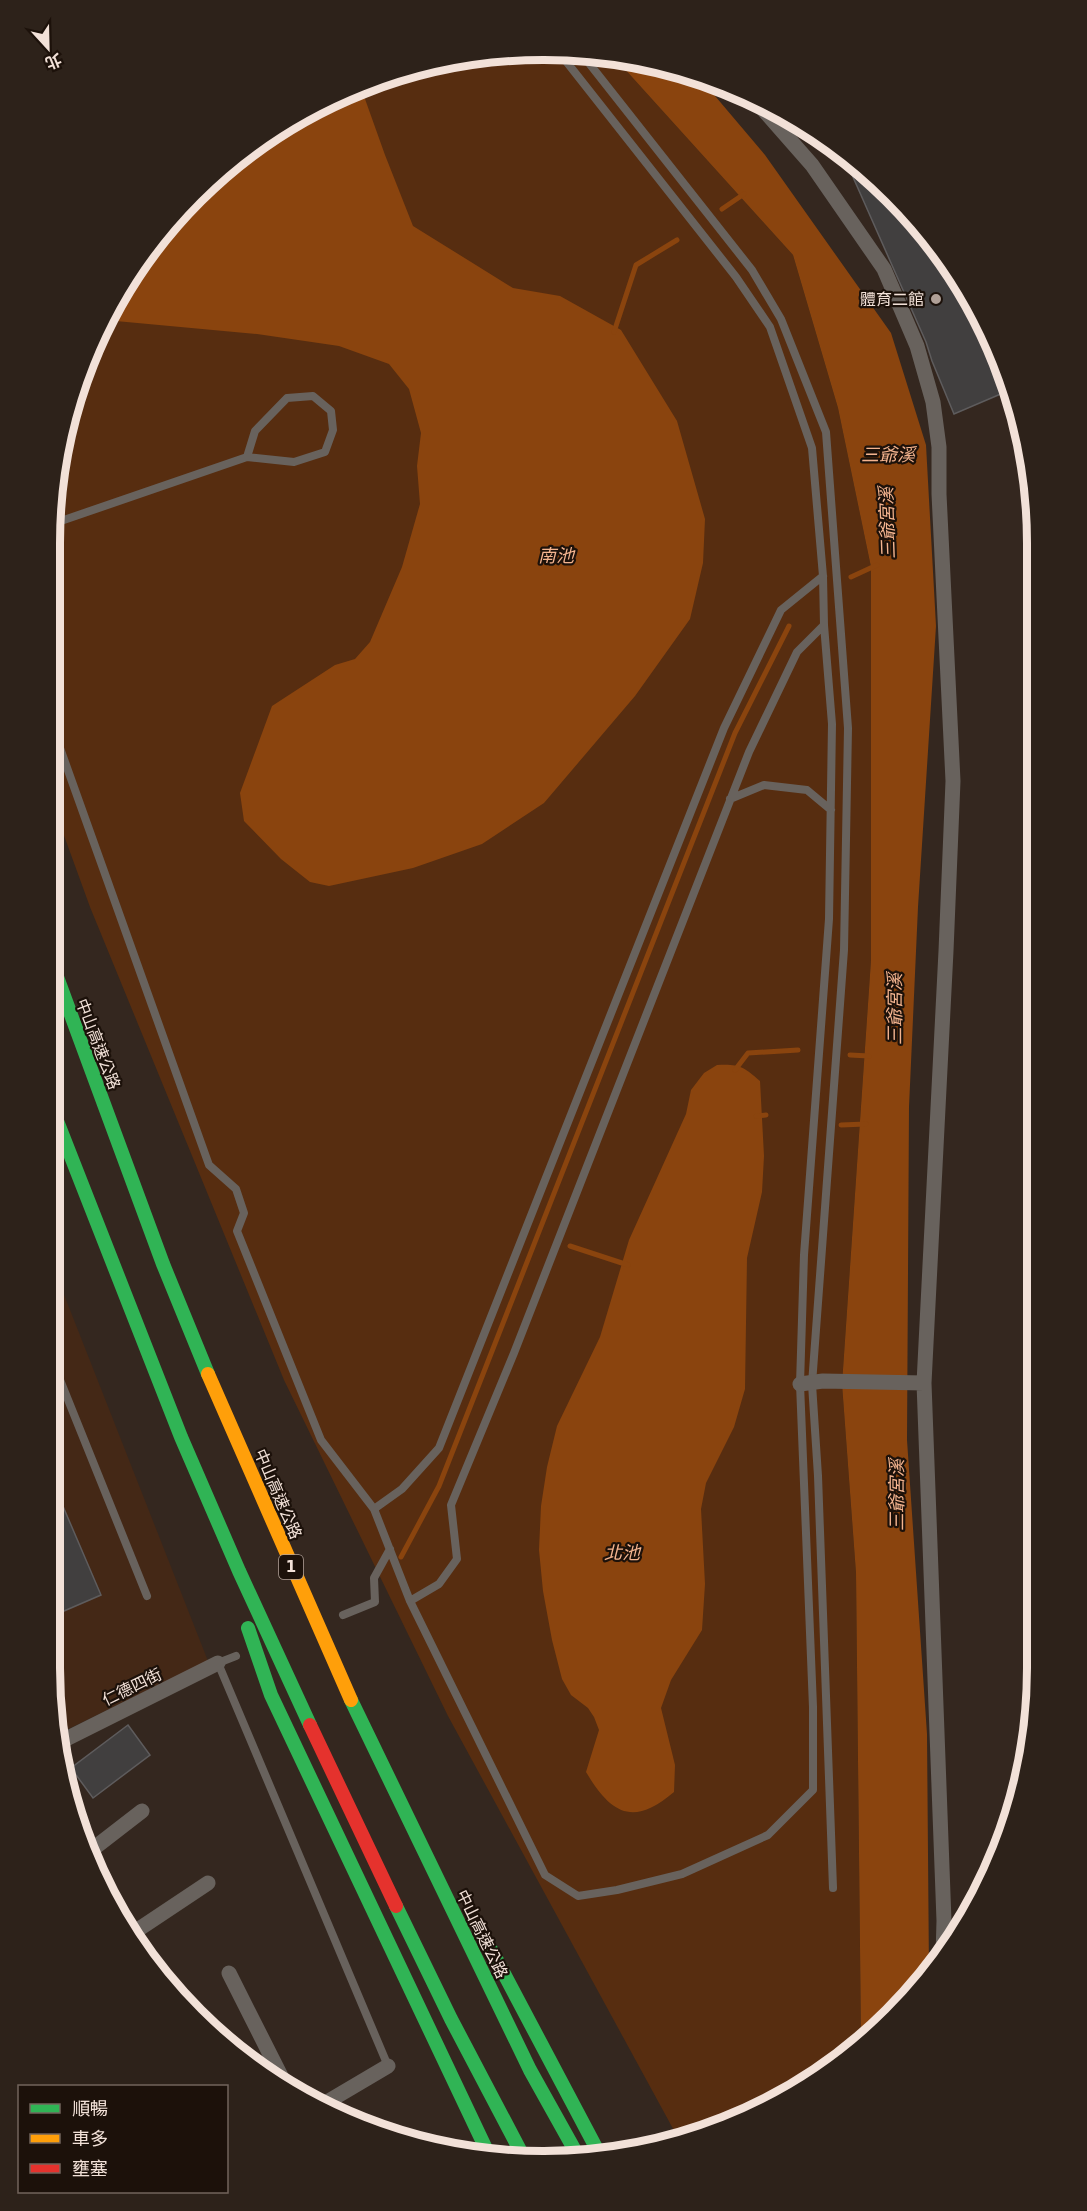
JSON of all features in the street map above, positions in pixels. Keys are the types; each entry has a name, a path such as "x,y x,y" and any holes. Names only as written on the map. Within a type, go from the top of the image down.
{"highway":[{"name":"中山高速公路","path":"60,985 163,1264 227,1420 334,1665 530,2070 575,2150"},
{"path":"60,1129 119,1285 182,1440 290,1684 394,1903 486,2089 520,2150"},
{"path":"182,1440 272,1695 485,2148"},
{"path":"334,1665 399,1767"},
{"path":"488,1942 596,2148"}],"street":[{"path":"770,117 812,165 884,269 917,346 933,402 939,447 939,494 953,781 946,951 919,1382 943,1939"},
{"path":"811,1383 919,1382"},
{"name":"仁德四街","path":"65,1739 218,1664"},
{"path":"95,1847 142,1811"},
{"path":"137,1930 208,1884"},
{"path":"229,1973 279,2072"},
{"path":"329,2101 388,2066"}],"lane":[{"path":"566,61 736,277 770,327 812,448 824,576 824,625 832,724 829,919 804,1255 818,1476 833,1888"},
{"path":"60,748 210,1165 236,1189 244,1213 237,1231 321,1440 374,1509 410,1601 545,1875 578,1896 617,1890 682,1874 768,1835 813,1790 811,1383 843,950 848,740 826,432 781,319 752,270 588,62"},
{"path":"61,521 247,457 294,462 325,452 333,430 331,411 313,396 287,398 255,431 247,457"},
{"path":"374,1509 402,1489 439,1448 724,729 782,610 824,576"},
{"path":"410,1601 439,1584 457,1559 451,1505 514,1353 749,752 797,652 824,625"},
{"path":"730,799 764,785 807,790 831,810"},
{"path":"60,1380 147,1596"},
{"path":"343,1615 375,1602 374,1578 390,1548"},
{"path":"236,1656 218,1664 388,2066"}],"shaded area":[{"path":"544,60 622,66 793,255 838,408 871,567 871,960 842,1384 856,1573 861,2032 812,2070 729,2114 675,2133 448,1716 284,1380 90,907 60,824 61,512 69,449 86,388 110,330 141,275 180,225 225,180 249,160 302,125 358,97 418,76 480,64"},
{"path":"60,1284 208,1661 64,1731 60,1668"}],"water":[{"name":"三爺溪","path":"622,66 669,76 710,90 765,155 891,333 926,445 936,626 918,907 909,1107 907,1440 927,1734 929,1959 907,1986 861,2032 856,1573 842,1384 871,960 871,567 838,408 793,255"},
{"name":"南池","path":"364,95 413,226 513,288 560,296 621,330 677,421 705,519 703,563 690,619 635,696 544,803 482,844 413,868 329,886 310,882 281,859 244,821 240,793 272,706 335,665 355,659 370,642 402,567 420,504 417,466 421,433 409,389 389,364 339,346 257,334 115,321 141,275 160,249 180,225 225,180 275,141 330,110"},
{"name":"北池","path":"717,1065 740,1067 760,1081 764,1156 762,1192 747,1258 745,1389 734,1427 706,1483 701,1509 705,1584 702,1630 671,1680 661,1708 675,1765 674,1792 646,1810 624,1811 605,1798 586,1772 599,1730 588,1708 571,1695 562,1679 543,1591 539,1550 541,1506 557,1426 600,1337 629,1240 686,1114 691,1090 704,1073"}],"building":[{"name":"體育二館","path":"850,170 907,225 946,275 977,330 1003,393 954,414 926,342"},
{"path":"60,1499 101,1595 60,1613"},
{"path":"128,1725 150,1755 93,1798 71,1768"}],"waterway":[{"path":"722,209 744,194"},
{"path":"614,332 636,265 677,240"},
{"name":"三爺宮溪","path":"851,577 877,565"},
{"path":"401,1557 439,1486 735,733 789,626"},
{"path":"735,1070 748,1053 798,1050"},
{"path":"850,1055 869,1056"},
{"path":"756,1116 766,1115"},
{"path":"841,1125 866,1124"},
{"path":"570,1246 628,1265"}],"traffic: fast":[{"path":"60,985 163,1264 208,1374"},
{"path":"60,1128 181,1437 239,1571 310,1725"},
{"path":"248,1628 271,1695 485,2148"},
{"path":"351,1700 530,2070 575,2150"},
{"path":"396,1906 451,2019 520,2150"},
{"path":"492,1951 596,2148"}],"traffic: slow":[{"path":"208,1374 351,1700"}],"traffic: jam":[{"path":"310,1725 396,1906"}],"place":[{"name":"體育二館","path":"936,299"}]}
